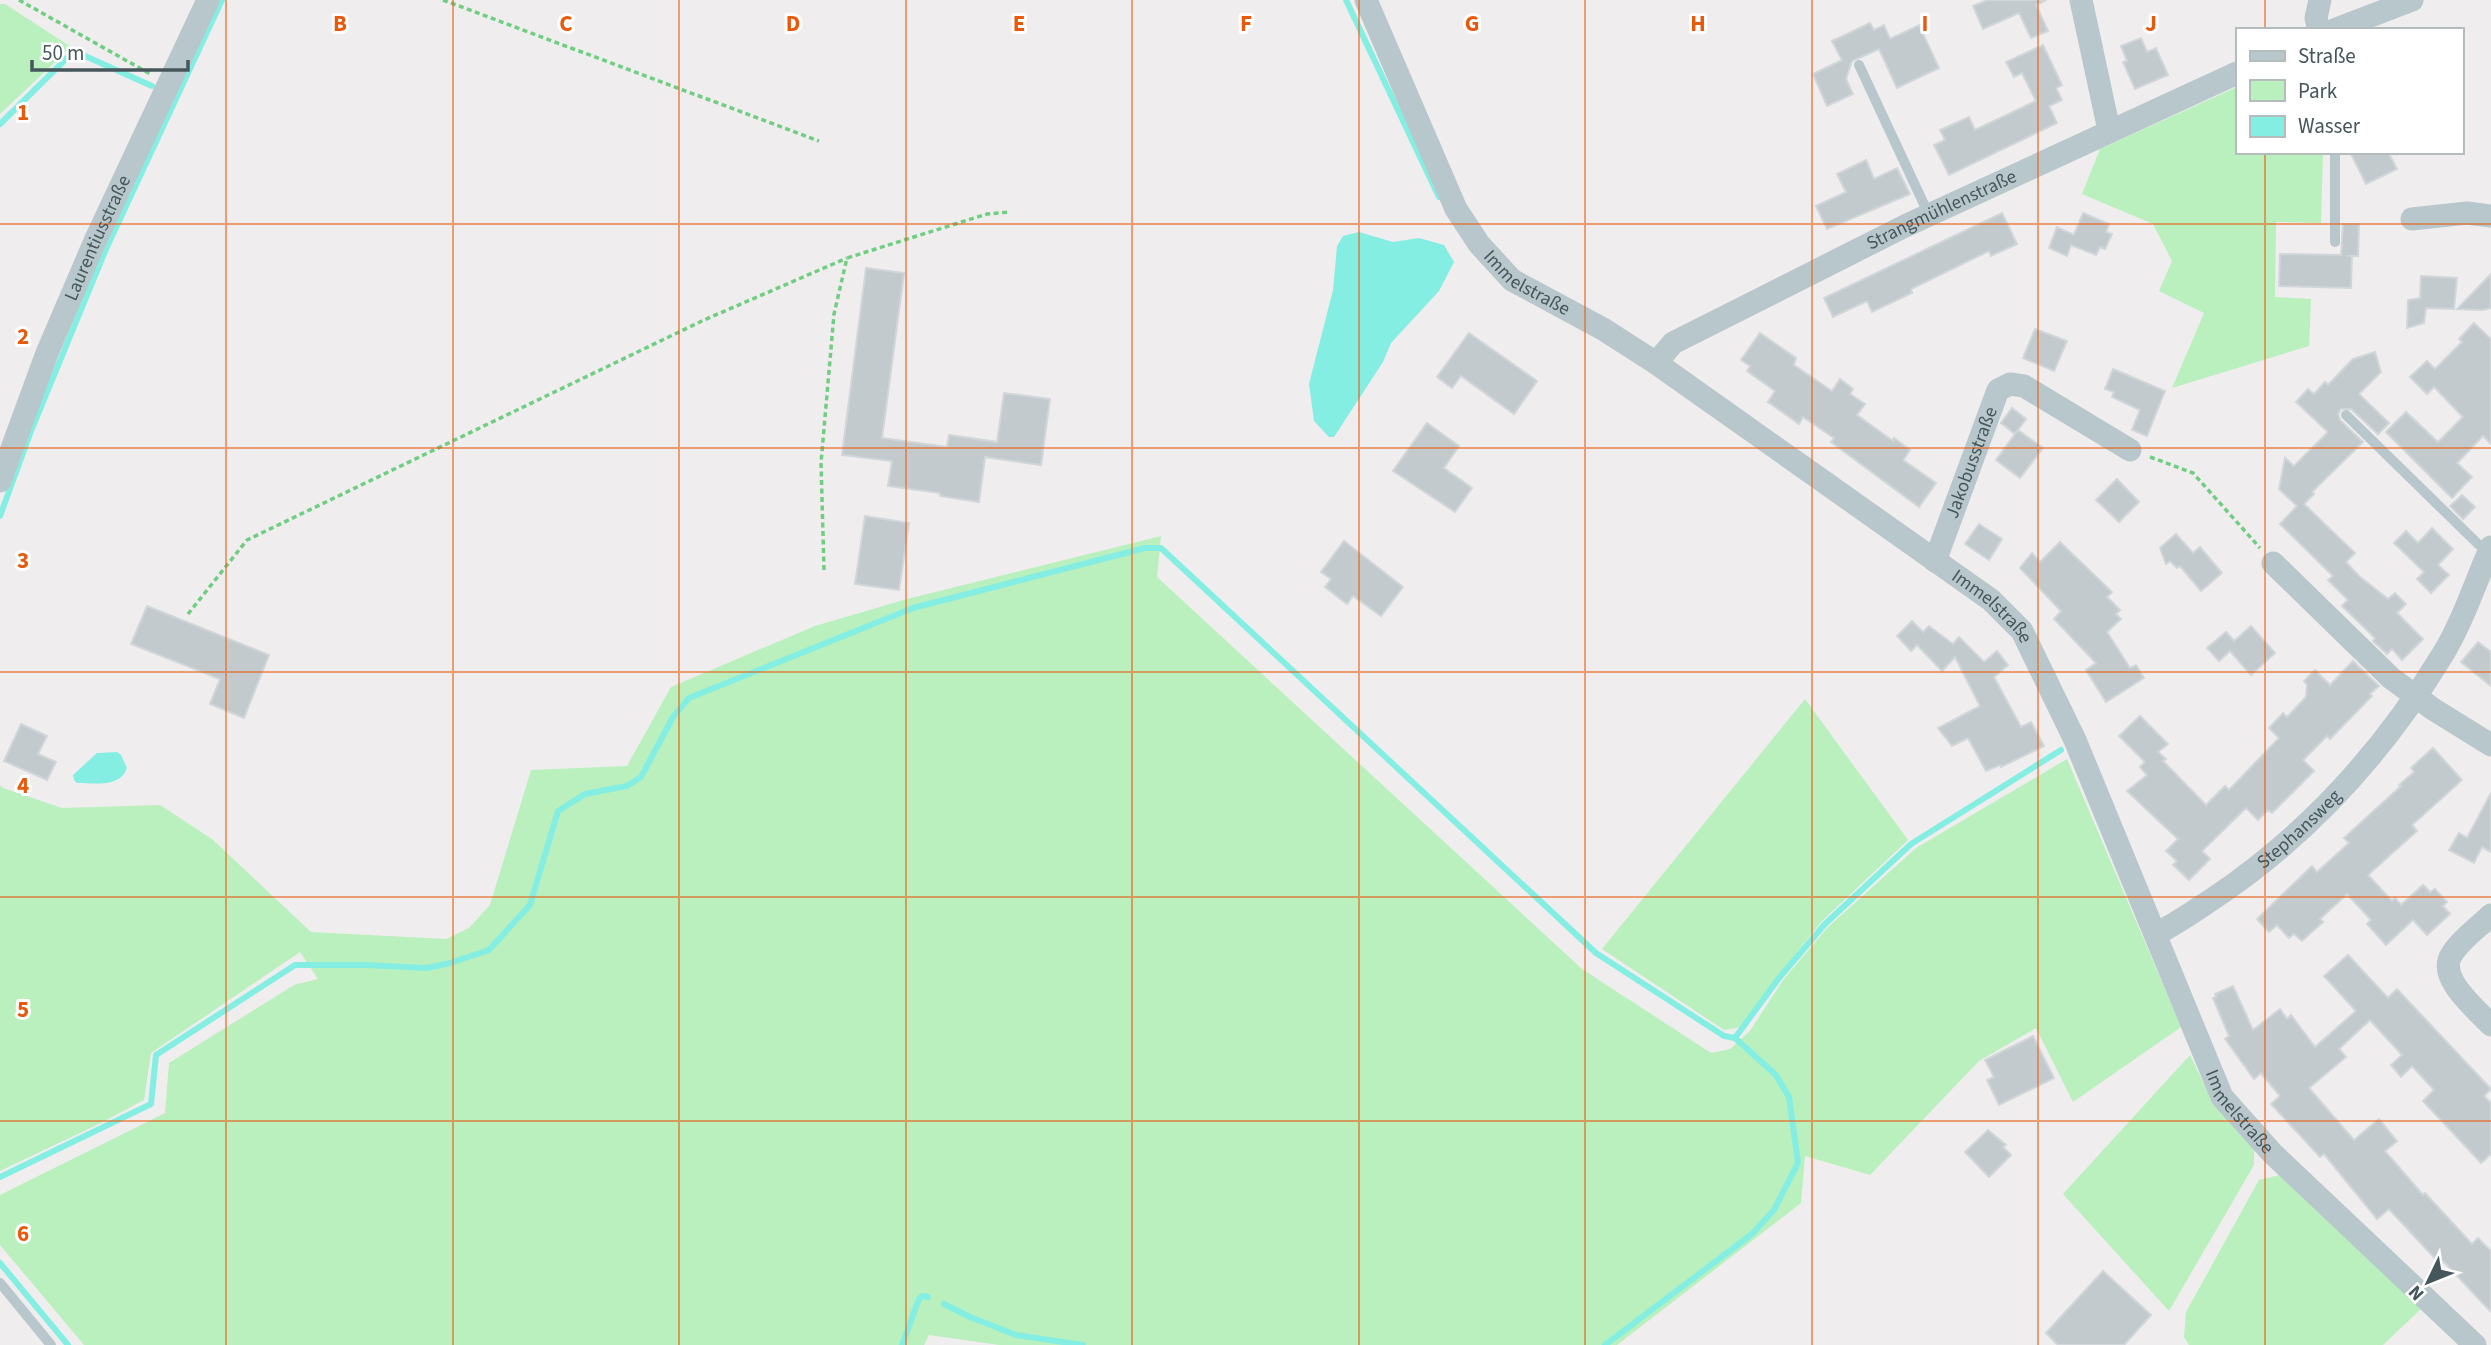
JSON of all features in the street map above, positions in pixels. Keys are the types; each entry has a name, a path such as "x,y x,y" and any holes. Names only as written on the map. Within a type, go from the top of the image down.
{"street":[{"name":"Laurentiusstraße","path":"0,481 63,315 95,241 208,0"},
{"name":"Immelstraße","path":"1366,0 1456,209 1479,244 1512,280 1603,330 1656,363 1991,600 2022,631 2076,740 2222,1097 2272,1153 2475,1345"},
{"path":"2081,0 2109,130"},
{"path":"2318,28 2316,18 2320,0"},
{"path":"2339,28 2412,0"},
{"name":"Strangmühlenstraße","path":"1656,363 1673,343 1929,215 2236,73"},
{"path":"2412,219 2467,213 2491,216"},
{"name":"Jakobusstraße","path":"1936,561 1998,390 2010,384 2024,386 2130,450"},
{"name":"Stephansweg","path":"2156,934 2173,926 2230,888 2306,825 2350,780 2390,732 2449,642 2466,609 2490,549"},
{"path":"2273,563 2391,678 2414,696 2491,745"},
{"path":"2491,915 2451,954 2447,968 2451,981 2491,1025"}],"lane":[{"path":"1859,65 1929,215"},
{"path":"2335,154 2335,242"},
{"path":"2346,415 2478,544 2490,549"},
{"path":"0,1283 51,1345"}],"path":[{"path":"19,0 168,84"},
{"path":"443,0 819,141"},
{"path":"188,614 247,540 704,320 847,258 987,215 1009,212"},
{"path":"824,570 821,463 834,314 847,258"},
{"path":"2130,450 2193,473 2273,563"}],"green space":[{"path":"0,4 5,4 71,47 0,114"},
{"path":"2236,87 2236,154 2323,154 2321,223 2276,222 2275,297 2311,299 2309,346 2172,388 2204,313 2159,291 2172,261 2153,224 2082,194 2100,149"},
{"path":"1161,536 1157,577 1582,969 1711,1053 1730,1049 1750,1031 1783,980 1828,927 1916,848 2067,759 2181,1027 2073,1102 2036,1028 1979,1061 1870,1175 1805,1156 1801,1203 1617,1345 999,1345 929,1335 924,1345 84,1345 0,1245 0,1195 165,1113 169,1063 294,985 318,979 300,952 151,1053 144,1100 0,1171 0,785 62,808 160,805 212,839 311,932 446,939 469,928 490,905 531,770 627,766 671,687 815,626 907,599"},
{"path":"1805,699 1908,840 1822,921 1777,977 1742,1027 1724,1030 1602,949"},
{"path":"2190,1055 2214,1105 2254,1149 2254,1165 2169,1311 2063,1194"},
{"path":"2280,1175 2422,1308 2383,1345 2189,1345 2184,1337 2186,1312 2259,1180"}],"water":[{"path":"1359,232 1393,242 1419,238 1444,245 1454,262 1439,291 1391,343 1383,362 1334,437 1329,437 1314,421 1309,384 1333,290 1337,246 1343,236"},
{"path":"117,752 127,768 119,779 99,784 77,783 74,780 73,775 97,753"}],"building":[{"path":"1987,0 2046,0 2036,5 2048,31 2031,38 2019,13 1983,29 1973,6"},
{"path":"1870,23 1874,30 1884,25 1890,39 1919,25 1939,68 1897,88 1879,49 1852,61 1846,79 1853,94 1827,106 1813,74 1842,60 1832,41"},
{"path":"2141,38 2147,52 2156,48 2168,75 2135,89 2123,62 2127,61 2121,46"},
{"path":"2043,45 2062,85 2056,88 2062,100 2049,106 2057,123 1949,175 1934,145 1945,140 1940,130 1969,117 1975,130 2036,101 2022,73 2014,77 2006,62"},
{"path":"2351,154 2389,154 2397,169 2366,184"},
{"path":"1866,160 1874,179 1897,168 1910,194 1827,229 1816,206 1846,192 1837,174"},
{"path":"2002,213 2017,244 1991,256 1989,251 1911,289 1912,293 1872,312 1867,301 1833,317 1824,298"},
{"path":"2083,213 2109,224 2106,232 2112,234 2105,249 2100,247 2096,255 2071,245 2067,256 2049,248 2057,227 2074,235"},
{"path":"2343,224 2359,224 2358,256 2352,256 2351,288 2279,286 2280,254 2341,255"},
{"path":"866,268 904,273 882,438 947,447 949,435 997,442 1004,393 1050,399 1041,465 985,457 979,502 940,496 940,493 888,486 892,461 842,455"},
{"path":"2491,274 2491,308 2457,309"},
{"path":"2421,276 2457,278 2454,309 2426,308 2424,323 2407,328 2408,300 2420,298"},
{"path":"2474,323 2491,339 2491,444 2483,436 2457,463 2472,477 2452,498 2386,432 2406,412 2438,442 2463,417 2434,387 2427,394 2410,377 2427,361 2435,369 2462,342 2459,339"},
{"path":"2035,329 2067,341 2054,371 2023,358"},
{"path":"1469,333 1537,381 1514,414 1461,376 1452,388 1437,377"},
{"path":"1760,333 1796,358 1794,365 1832,391 1840,379 1853,389 1850,394 1865,404 1857,415 1910,450 1903,460 1936,483 1919,507 1831,442 1834,438 1803,417 1799,424 1768,402 1775,391 1747,371 1750,366 1741,360"},
{"path":"2375,352 2381,372 2359,394 2389,423 2378,434 2351,409 2341,409 2338,414 2340,420 2363,442 2312,492 2314,494 2304,504 2355,553 2346,562 2359,576 2388,599 2395,593 2406,604 2397,613 2423,639 2402,660 2392,649 2387,654 2373,641 2375,638 2342,606 2348,600 2328,580 2333,576 2280,524 2297,506 2279,489 2285,458 2294,466 2328,432 2296,402 2308,389 2314,394 2325,382 2328,385 2353,359"},
{"path":"2113,369 2165,391 2147,436 2132,430 2140,410 2112,397 2114,392 2105,389"},
{"path":"2012,408 2026,419 2015,434 2001,423"},
{"path":"1427,423 1459,446 1444,468 1472,488 1455,512 1393,471"},
{"path":"2018,430 2043,448 2020,478 1996,460"},
{"path":"2117,479 2139,502 2119,522 2096,500"},
{"path":"2462,495 2475,507 2463,519 2450,506"},
{"path":"865,516 909,523 899,590 855,584"},
{"path":"1979,524 2002,539 1989,560 1965,544"},
{"path":"2432,528 2453,549 2438,565 2449,575 2431,593 2417,579 2424,572 2394,543 2406,531 2418,543"},
{"path":"2176,534 2193,553 2200,547 2222,573 2201,591 2180,566 2177,568 2170,561 2166,564 2160,548"},
{"path":"1344,541 1403,587 1381,616 1353,596 1347,604 1325,587 1331,579 1321,572"},
{"path":"2060,542 2112,592 2107,597 2120,610 2116,614 2121,619 2107,632 2130,668 2136,665 2144,678 2106,702 2086,670 2096,663 2054,619 2061,611 2020,568 2032,553 2040,562"},
{"path":"147,606 269,655 244,718 210,704 220,679 131,644"},
{"path":"1912,621 1923,632 1929,626 1953,644 1959,637 1984,662 1997,651 2008,665 1994,677 2021,727 2031,722 2044,746 2001,767 2000,765 1986,771 1968,738 1952,746 1938,728 1980,706 1955,657 1942,671 1917,645 1911,651 1897,636"},
{"path":"2251,626 2275,653 2251,675 2230,651 2219,661 2207,648 2226,632 2234,641"},
{"path":"2478,642 2491,652 2491,686 2461,662"},
{"path":"2353,661 2379,686 2370,694 2372,696 2330,739 2327,736 2303,760 2314,771 2272,813 2268,810 2258,820 2246,808 2202,851 2210,859 2189,880 2173,865 2177,861 2166,851 2178,839 2127,791 2147,775 2140,767 2145,762 2119,736 2140,716 2168,744 2158,752 2166,759 2163,761 2206,805 2225,786 2229,790 2279,738 2269,728 2283,713 2287,717 2306,697 2307,685 2304,681 2315,670 2330,685"},
{"path":"21,724 47,736 38,754 56,762 47,780 4,761"},
{"path":"2433,748 2462,780 2412,825 2417,831 2368,875 2392,901 2395,898 2401,905 2423,885 2430,892 2435,889 2447,902 2443,906 2450,914 2427,935 2413,920 2386,945 2367,924 2371,920 2347,894 2320,919 2323,922 2302,941 2294,934 2289,938 2277,925 2269,932 2257,919 2312,866 2317,872 2349,843 2344,838 2401,786 2399,785 2414,772 2411,768"},
{"path":"2491,793 2491,852 2482,847 2474,863 2449,850 2459,833 2467,838"},
{"path":"2348,955 2388,998 2397,989 2491,1089 2484,1096 2491,1103 2491,1154 2481,1163 2423,1101 2434,1090 2412,1066 2401,1077 2391,1065 2402,1055 2370,1020 2339,1049 2346,1057 2309,1088 2354,1140 2379,1119 2397,1141 2385,1151 2423,1195 2425,1193 2472,1244 2478,1238 2491,1251 2491,1312 2444,1262 2441,1265 2389,1209 2377,1219 2324,1154 2320,1157 2271,1104 2280,1096 2261,1073 2254,1079 2225,1039 2229,1036 2213,998 2216,997 2215,994 2233,986 2253,1030 2280,1009 2287,1019 2291,1015 2315,1047 2356,1011 2324,976"},
{"path":"2033,1036 2054,1078 1999,1105 1987,1080 1994,1077 1985,1060"},
{"path":"1988,1130 2006,1145 2003,1147 2011,1155 1989,1177 1965,1152"},
{"path":"2103,1271 2151,1315 2124,1345 2058,1345 2046,1333"}],"waterway":[{"path":"0,516 31,431 106,249 222,0"},
{"path":"1346,0 1439,197"},
{"path":"0,124 74,51 152,86"},
{"path":"0,1177 151,1104 156,1055 295,965 427,968 489,950 530,905 558,811 585,794 627,786 641,777 673,717 689,698 913,608 1145,548 1161,548 1596,953 1724,1036 1735,1038 1776,1075 1789,1097 1798,1163 1774,1210 1752,1234 1605,1345"},
{"path":"1735,1038 1779,978 1825,924 1911,844 2061,750"},
{"path":"0,1263 68,1345"},
{"path":"902,1345 919,1299 922,1296 928,1297"},
{"path":"944,1304 1016,1335 1083,1345"}]}
